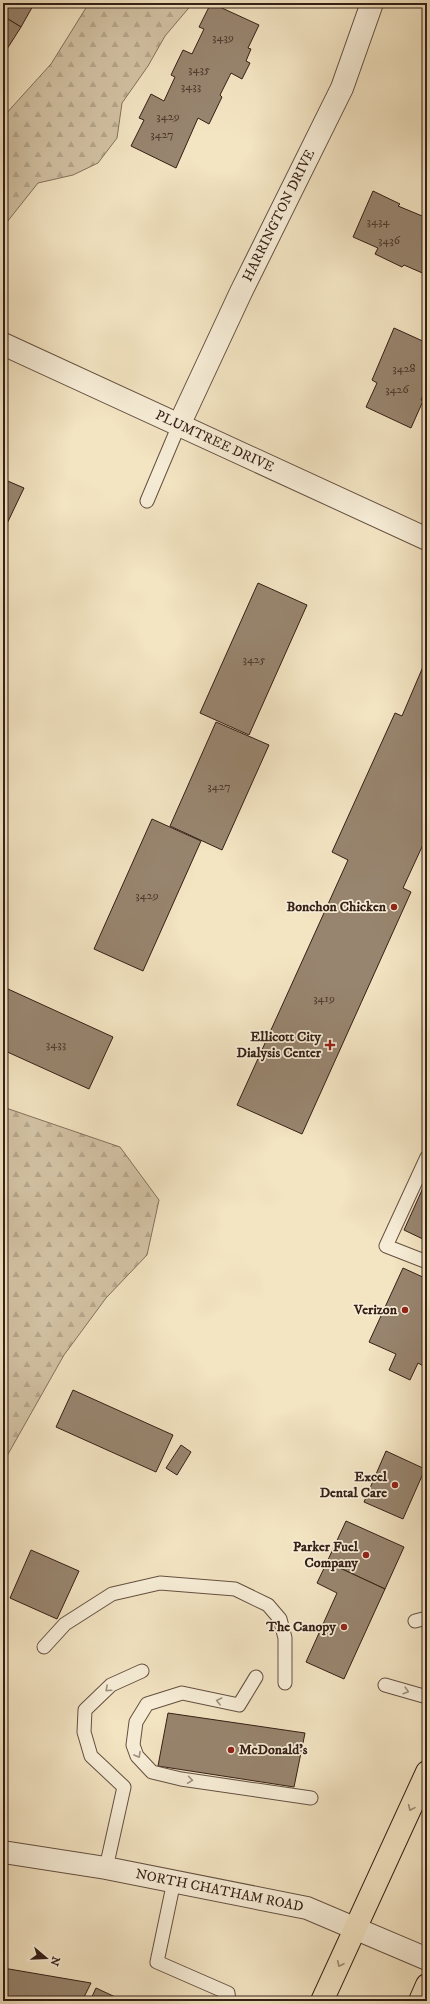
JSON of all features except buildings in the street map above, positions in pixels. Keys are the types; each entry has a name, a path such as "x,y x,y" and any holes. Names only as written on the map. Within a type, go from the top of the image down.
{"main road":[{"path":"322,2001 427,1772"},
{"path":"420,2001 427,1985"}],"street":[{"name":"HARRINGTON DRIVE","path":"179,425 245,285 342,88 372,3"},
{"name":"PLUMTREE DRIVE","path":"3,344 427,539"},
{"name":"NORTH CHATHAM ROAD","path":"3,1852 106,1868 307,1908 427,1960"}],"lane":[{"path":"147,501 179,425"},
{"path":"427,1157 386,1246 427,1262"},
{"path":"44,1647 64,1624 112,1594 160,1583 235,1589 268,1605 280,1619 286,1638 285,1683"},
{"path":"106,1868 124,1787 92,1756 84,1732 85,1710 111,1685 142,1671"},
{"path":"256,1677 239,1705 182,1693 147,1704 136,1722 133,1745 137,1756 152,1772 181,1779 310,1798"},
{"path":"385,1685 427,1697"},
{"path":"174,1881 157,1962 228,1993 229,2001"}],"green space":[{"path":"89,3 193,3 165,36 148,66 122,103 117,138 98,163 73,175 38,183 7,222 3,222 3,117 51,64"},
{"path":"3,1107 120,1147 159,1200 147,1255 106,1298 64,1355 3,1463"}],"place":[{"name":"Bonchon Chicken","path":"394,907"},
{"name":"Ellicott City Dialysis Center","path":"330,1045"},
{"name":"Verizon","path":"405,1310"},
{"name":"Excel Dental Care","path":"395,1485"},
{"name":"Parker Fuel Company","path":"366,1555"},
{"name":"The Canopy","path":"344,1627"},
{"name":"McDonald's","path":"231,1750"}]}
